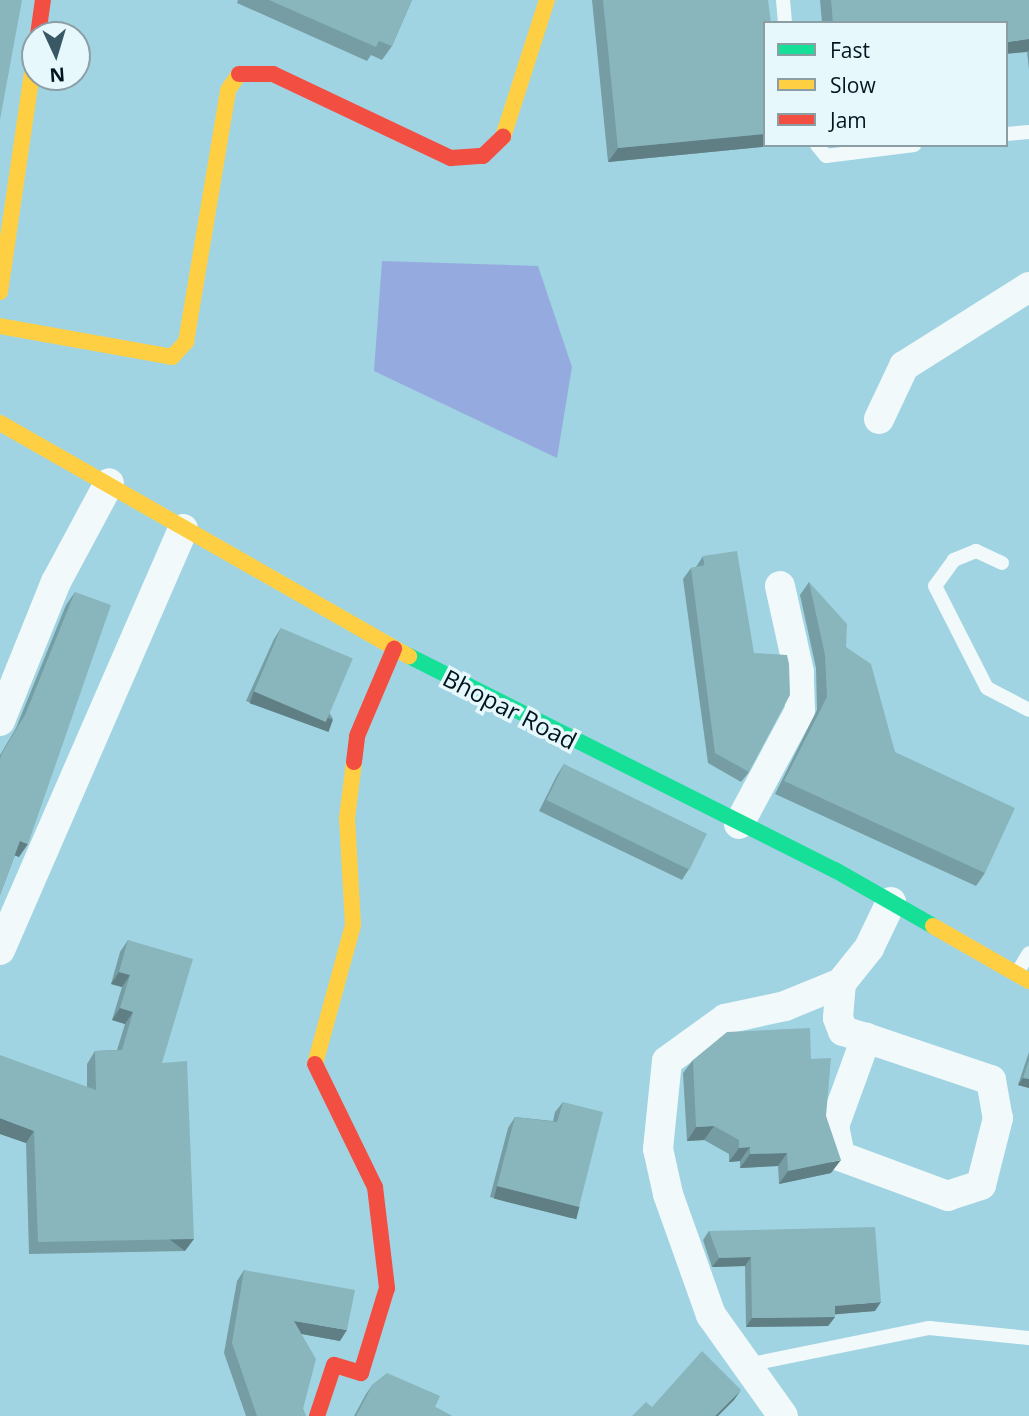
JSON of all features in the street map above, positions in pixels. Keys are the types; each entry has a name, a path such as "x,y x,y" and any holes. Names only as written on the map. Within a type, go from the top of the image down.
{"street":[{"path":"40,21 43,0"},
{"path":"0,326 172,356 186,342 228,90 238,74 274,74 451,158 483,156 501,142 513,118 547,0"},
{"path":"0,292 29,91"},
{"path":"879,419 904,366 1029,287"},
{"name":"Bhopar Road","path":"0,423 109,483 183,529 394,649 891,902 1023,978"},
{"path":"0,721 56,582 109,483"},
{"path":"0,950 183,529"},
{"path":"739,824 800,710 800,672 780,586"},
{"path":"317,1416 334,1364 361,1373 387,1288 375,1187 314,1061 353,925 347,818 357,736 394,649"},
{"path":"783,1416 710,1315 668,1194 658,1149 667,1061 725,1019 785,1006 841,983 869,948 891,902"},
{"path":"841,983 838,1018 843,1031 866,1038 991,1080 998,1118 981,1185 948,1196 840,1156 834,1126 866,1038"}],"lane":[{"path":"783,0 785,21"},
{"path":"1008,134 1029,132"},
{"path":"819,147 826,156 899,147"},
{"path":"1002,563 976,551 954,560 935,586 987,688 1029,709"},
{"path":"1023,978 1029,953"},
{"path":"747,1365 929,1328 1029,1338"}],"water":[{"path":"382,261 538,266 572,367 557,458 374,371"}],"building":[{"path":"0,0 22,0 0,120"},
{"path":"269,0 412,0 392,46 379,41 376,47"},
{"path":"603,0 768,0 771,21 763,21 763,134 618,148"},
{"path":"831,0 1029,0 1029,39 1008,42 1008,21 833,21"},
{"path":"737,551 754,653 787,655 789,664 790,695 749,772 715,753 691,568 705,565 703,556"},
{"path":"809,582 847,624 846,647 871,664 895,752 1015,808 985,873 784,781 827,697 825,655"},
{"path":"75,592 111,605 28,844 20,841 0,895 0,759 25,715"},
{"path":"281,628 353,658 326,722 254,692"},
{"path":"564,764 707,834 689,870 546,800"},
{"path":"128,940 193,959 162,1063 187,1061 194,1239 38,1242 34,1131 0,1118 0,1055 96,1090 95,1051 122,1050 133,1012 120,1008 130,975 119,972"},
{"path":"810,1028 811,1059 831,1058 826,1116 841,1160 788,1171 787,1153 750,1154 750,1147 739,1148 739,1140 714,1126 696,1127 693,1060 727,1032"},
{"path":"1029,1060 1029,1079 1023,1078"},
{"path":"563,1102 603,1112 579,1207 497,1186 515,1117 557,1122"},
{"path":"875,1227 881,1302 835,1306 835,1317 752,1318 751,1257 719,1258 709,1231"},
{"path":"244,1270 355,1290 347,1330 294,1321 316,1359 303,1409 306,1416 257,1416 232,1343"},
{"path":"702,1351 741,1390 715,1416 632,1416 646,1402 652,1407"},
{"path":"387,1373 440,1396 435,1407 452,1416 356,1416 373,1384"}],"traffic: fast":[{"path":"409,656 835,870 933,926"}],"traffic: slow":[{"path":"503,137 547,0"},
{"path":"0,326 172,357 186,342 228,90 239,74"},
{"path":"0,292 29,91"},
{"path":"0,423 409,656"},
{"path":"315,1064 353,925 347,818 354,762"},
{"path":"933,926 1029,981"}],"traffic: jam":[{"path":"40,21 43,0"},
{"path":"239,74 273,74 451,158 483,156 503,137"},
{"path":"354,762 357,736 394,649"},
{"path":"315,1064 375,1187 387,1288 361,1373 334,1365 317,1416"}]}
